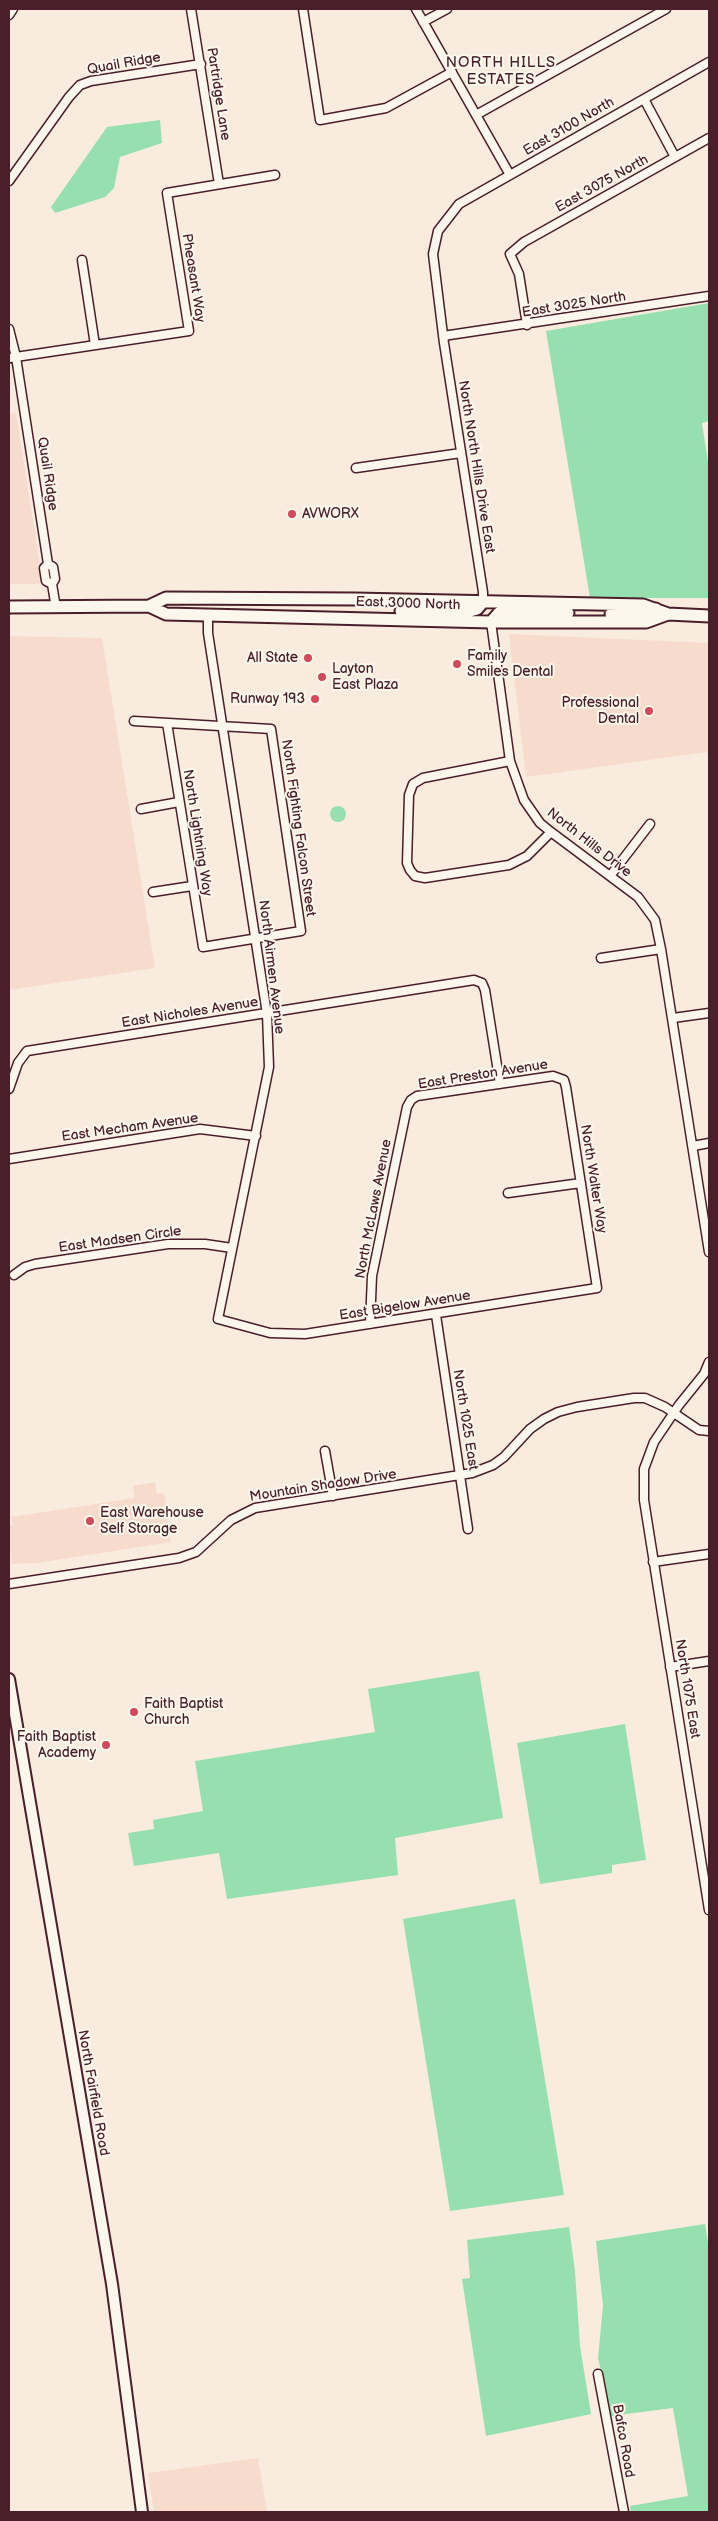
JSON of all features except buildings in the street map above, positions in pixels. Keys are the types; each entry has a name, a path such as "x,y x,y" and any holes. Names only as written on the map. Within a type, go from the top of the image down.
{"main road":[{"name":"East 3000 North","path":"9,607 149,606 166,598 483,602 643,605 668,614 709,616"},
{"path":"305,616 336,610 470,611 477,609 483,602"},
{"name":"East 3000 North","path":"149,606 166,614 208,616 305,616 491,622 646,622 668,614"},
{"path":"491,622 499,613 504,612 636,614 656,610"},
{"name":"North Fairfield Road","path":"9,1679 112,2284 142,2512"}],"street":[{"path":"9,15 13,9"},
{"name":"Partridge Lane","path":"191,9 219,184"},
{"path":"303,9 320,120 386,108 452,72"},
{"path":"416,9 510,175"},
{"path":"423,22 447,9"},
{"path":"476,115 666,9"},
{"name":"East 3100 North","path":"445,220 459,204 709,62"},
{"name":"Quail Ridge","path":"9,181 80,85 91,81 201,64"},
{"path":"644,99 675,157"},
{"name":"East 3075 North","path":"527,324 519,274 510,254 524,242 709,138"},
{"name":"Pheasant Way","path":"13,358 189,331 167,193 275,175"},
{"name":"North North Hills Drive East","path":"445,220 438,231 433,254 443,336 484,592 483,602"},
{"path":"82,260 95,346"},
{"name":"East 3025 North","path":"443,336 709,296"},
{"name":"Quail Ridge","path":"9,329 48,564 53,568 55,579 52,584 56,608"},
{"path":"356,468 461,453"},
{"name":"North Airmen Avenue","path":"208,616 208,633 267,1014 269,1067 218,1319"},
{"name":"North Hills Drive","path":"491,622 510,761 524,800 540,822 551,832 638,897 655,920 662,949 709,1252"},
{"path":"134,721 223,726"},
{"name":"North Lightning Way","path":"167,723 203,947 256,937"},
{"name":"North Fighting Falcon Street","path":"223,726 271,729 301,931 256,937"},
{"path":"510,761 423,778 413,784 409,795 407,863 415,876 425,878 509,865 527,856 551,832"},
{"path":"142,809 179,802"},
{"path":"610,876 650,824"},
{"path":"153,892 192,886"},
{"path":"601,958 662,949"},
{"name":"East Nicholes Avenue","path":"9,1089 22,1056 27,1050 267,1014 474,980 482,983 485,990 500,1084"},
{"path":"673,1018 709,1013"},
{"name":"East Preston Avenue","path":"411,1100 417,1096 559,1076"},
{"name":"North Walter Way","path":"559,1076 564,1080 566,1087 597,1288"},
{"name":"North McLaws Avenue","path":"370,1324 373,1267 407,1107 411,1100"},
{"name":"East Mecham Avenue","path":"9,1159 200,1129 256,1136"},
{"path":"693,1146 709,1143"},
{"path":"508,1193 581,1183"},
{"name":"East Madsen Circle","path":"14,1275 25,1267 35,1264 168,1244 206,1244 232,1248"},
{"name":"East Bigelow Avenue","path":"218,1319 282,1334 305,1334 436,1315 597,1288"},
{"name":"North 1025 East","path":"436,1315 468,1529"},
{"name":"North 1075 East","path":"709,1362 704,1374 673,1413 654,1442 644,1469 644,1500 709,1910"},
{"name":"Mountain Shadow Drive","path":"9,1584 179,1558 196,1552 244,1512 255,1508 461,1476 492,1465 504,1457 530,1429 558,1412 634,1398 645,1398 654,1400 699,1430 709,1432"},
{"path":"326,1451 333,1496"},
{"path":"654,1562 709,1554"},
{"path":"670,1668 709,1661"},
{"name":"Bafco Road","path":"598,2374 624,2512"}],"shaded area":[{"path":"16,413 43,584 9,584 9,414"},
{"path":"509,634 709,643 709,764 707,752 526,777"},
{"path":"9,636 102,638 155,968 9,990"},
{"name":"East Warehouse Self Storage","path":"155,1482 157,1494 164,1493 171,1542 37,1563 12,1564 9,1543 9,1526 13,1525 11,1517 135,1498 133,1486"},
{"path":"258,2458 267,2512 154,2512 148,2473"}],"green space":[{"path":"160,120 162,143 120,157 114,188 105,197 55,213 51,207 107,127"},
{"path":"709,303 709,421 702,423 709,468 709,598 590,598 546,331"},
{"path":"338,806 346,814 338,822 330,814"},
{"path":"479,1671 503,1818 395,1838 398,1875 227,1899 219,1853 134,1866 128,1833 154,1829 153,1820 203,1811 195,1761 375,1732 368,1689"},
{"path":"625,1724 646,1860 612,1865 612,1873 540,1884 517,1743"},
{"path":"515,1899 564,2195 450,2211 403,1919"},
{"path":"705,2224 709,2249 709,2512 631,2512 630,2506 688,2496 673,2408 611,2416 598,2358 603,2306 596,2241"},
{"path":"569,2227 575,2271 580,2346 591,2414 486,2436 462,2279 470,2278 467,2240"}],"place":[{"name":"AVWORX","path":"292,514"},
{"name":"All State","path":"308,658"},
{"name":"Family Smiles Dental","path":"457,664"},
{"name":"Layton East Plaza","path":"322,677"},
{"name":"Runway 193","path":"315,699"},
{"name":"Professional Dental","path":"649,711"},
{"name":"East Warehouse Self Storage","path":"90,1521"},
{"name":"Faith Baptist Church","path":"134,1712"},
{"name":"Faith Baptist Academy","path":"106,1745"}],"district":[{"name":"NORTH HILLS ESTATES","path":"501,72"}]}
